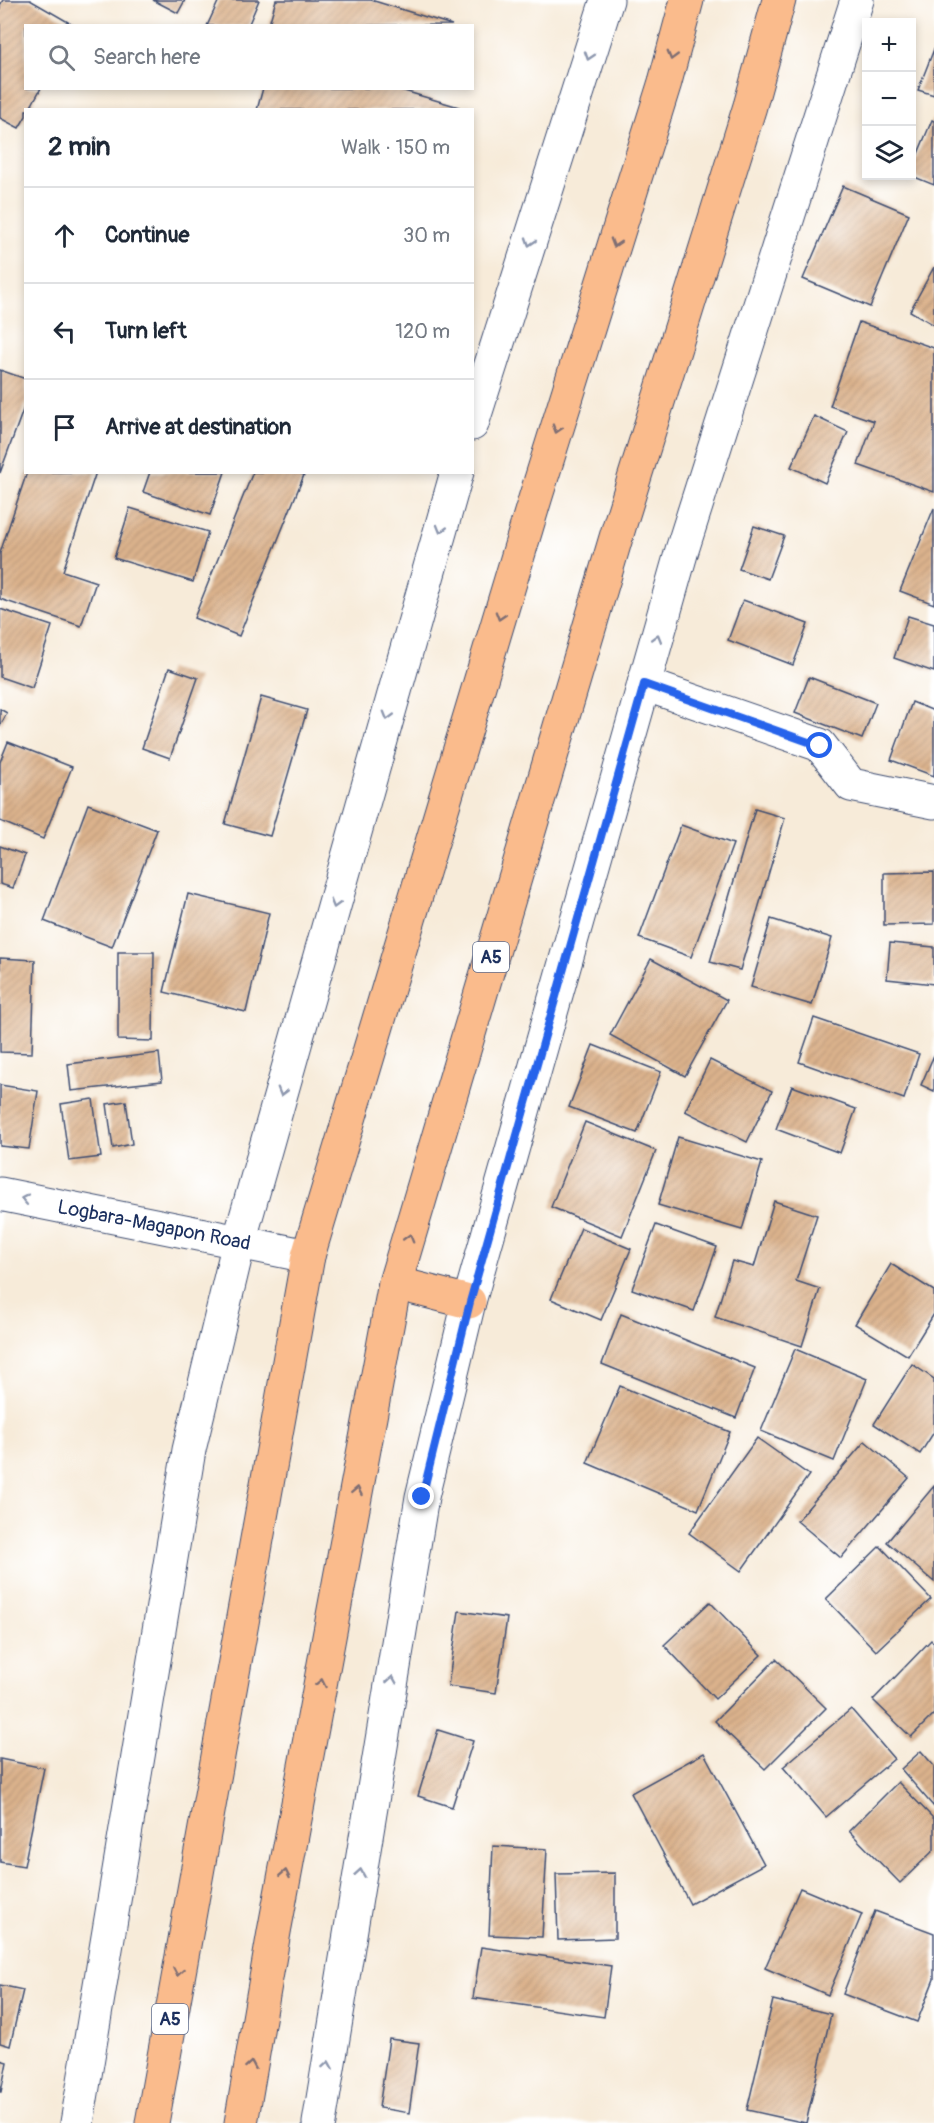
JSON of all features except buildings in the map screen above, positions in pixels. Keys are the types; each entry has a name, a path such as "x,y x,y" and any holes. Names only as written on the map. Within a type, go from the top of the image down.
{"highway":[{"name":"A5","path":"152,2123 308,1256 535,499 665,82 687,0"},
{"name":"A5","path":"241,2123 274,1932 395,1283 547,765 750,106 779,0"},
{"path":"395,1283 470,1302"}],"street":[{"path":"474,418 607,0"},
{"path":"319,2123 422,1497 470,1302 682,550 856,0"},
{"path":"77,2123 189,1450 239,1242 456,474"},
{"path":"644,684 820,746 850,785 934,802"},
{"name":"Logbara-Magapon Road","path":"0,1194 308,1256"}],"route":[{"path":"422,1497 470,1302 644,684 820,746"}]}
